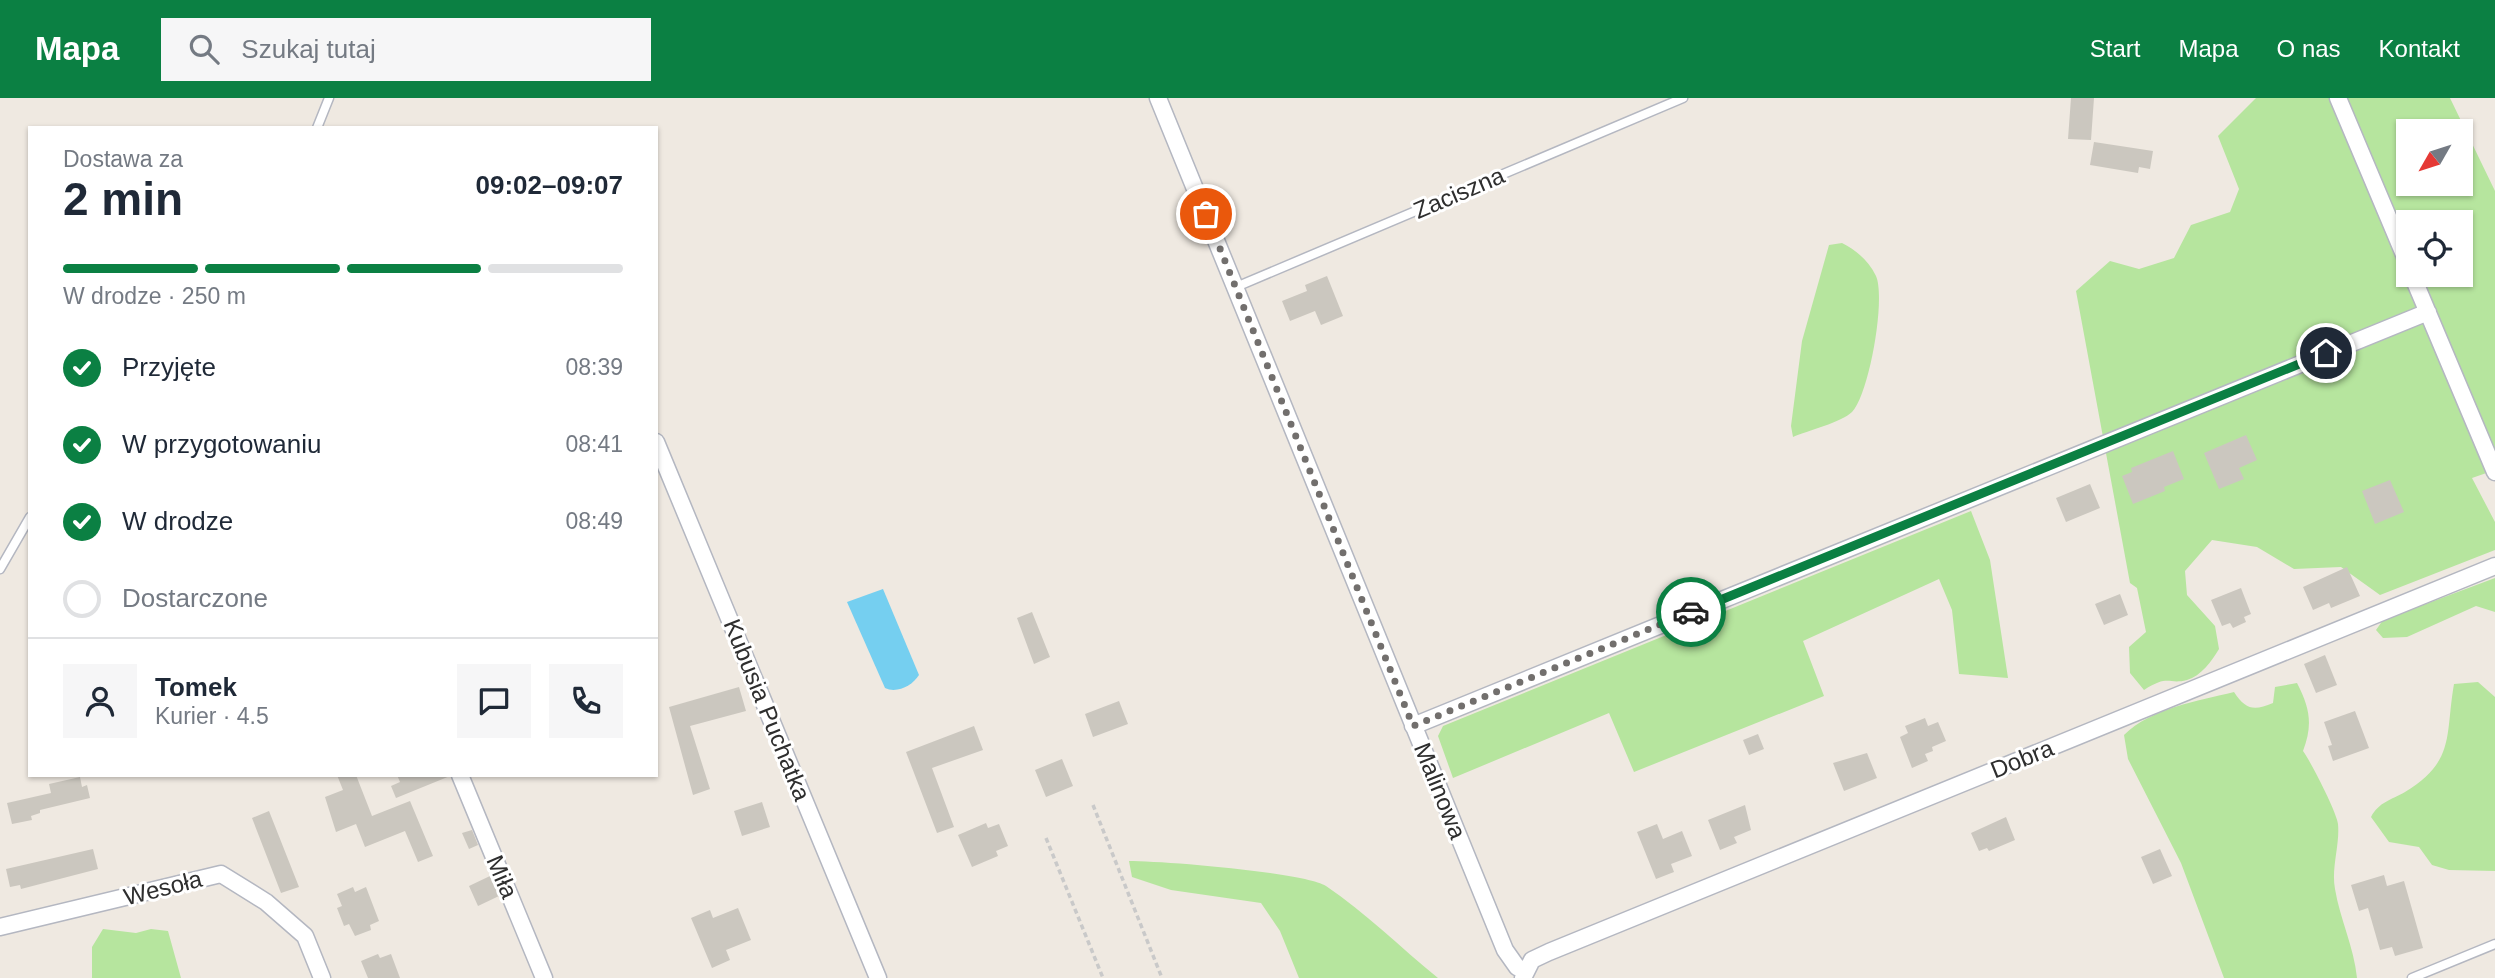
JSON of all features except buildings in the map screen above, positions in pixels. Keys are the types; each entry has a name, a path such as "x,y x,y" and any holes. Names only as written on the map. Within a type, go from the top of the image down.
{"street":[{"name":"Malinowa","path":"1158,98 1505,950 1524,974 1532,960 1549,951"},
{"path":"2338,98 2396,236"},
{"path":"2417,287 2495,472"},
{"path":"1413,726 2428,312"},
{"name":"Kubusia Puchatka","path":"658,447 878,978"},
{"name":"Dobra","path":"1549,951 2495,566"},
{"name":"Miła","path":"461,777 544,978"},
{"name":"Wesoła","path":"0,927 221,874 266,902 305,936 322,978"}],"lane":[{"path":"318,126 329,98"},
{"name":"Zaciszna","path":"1236,287 1683,98"},
{"path":"0,569 28,520"},
{"path":"2412,978 2495,944"}],"path":[{"path":"1093,805 1163,978"},
{"path":"1046,838 1103,978"}],"green space":[{"path":"2256,98 2450,98 2460,119 2396,119 2396,196 2473,196 2473,146 2495,191 2495,470 2472,478 2495,522 2495,550 2380,595 2341,567 2294,569 2257,547 2212,540 2185,571 2187,595 2215,626 2219,649 2206,668 2192,678 2164,681 2144,690 2130,673 2129,647 2146,632 2137,588 2130,583 2076,291 2110,261 2139,269 2174,258 2191,225 2230,212 2239,189 2218,136"},
{"path":"1842,243 1862,256 1876,276 1879,288 1877,325 1870,368 1852,412 1833,423 1793,437 1791,426 1802,341 1829,245"},
{"path":"1971,511 1990,560 2008,678 1959,674 1952,610 1939,579 1803,641 1824,696 1634,772 1609,713 1453,778 1438,736 1443,726"},
{"path":"2495,578 2495,612 2476,606 2407,637 2383,638 2376,630 2383,620"},
{"path":"2478,682 2495,697 2495,871 2449,870 2432,865 2419,847 2389,842 2371,817 2382,805 2421,781 2433,769 2441,758 2445,745 2454,684"},
{"path":"2297,683 2309,717 2303,751 2323,787 2338,824 2335,889 2357,978 2224,978 2181,863 2128,759 2124,735 2161,712 2234,692 2247,706 2266,706 2273,703 2275,687"},
{"path":"1129,861 1262,872 1326,886 1438,978 1299,978 1280,931 1261,903 1171,890 1132,877"},
{"path":"103,929 136,933 151,929 168,931 181,978 92,978 92,947"}],"water":[{"path":"883,589 919,675 909,685 895,690 885,688 847,602"}],"way so far":[{"path":"1206,214 1413,726 1691,612"}],"route":[{"path":"1691,612 2326,353"}]}
